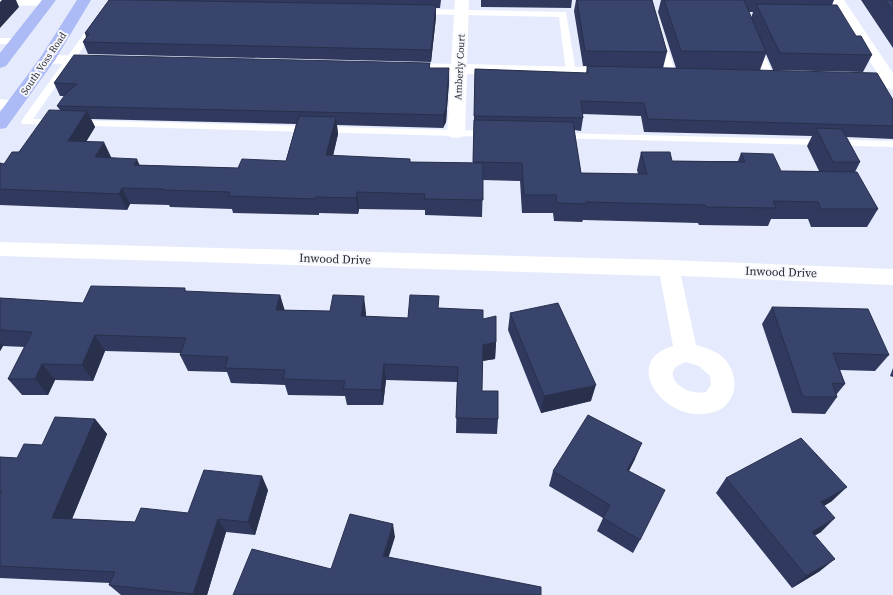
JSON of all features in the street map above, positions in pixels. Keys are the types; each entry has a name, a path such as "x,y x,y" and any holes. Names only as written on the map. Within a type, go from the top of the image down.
{"main road":[{"name":"South Voss Road","path":"0,124 7,105 47,60 84,0"},
{"path":"0,64 48,1"}],"street":[{"path":"837,0 891,82"},
{"name":"Amberly Court","path":"456,133 462,7"},
{"path":"47,60 117,61"},
{"path":"403,68 633,73"},
{"path":"837,78 891,82"},
{"name":"Inwood Drive","path":"0,249 669,268 893,277"},
{"path":"669,268 686,352"}],"lane":[{"path":"0,2 48,1"},
{"path":"111,5 26,122 503,134"},
{"path":"406,12 462,7 563,14 571,72"},
{"path":"834,18 849,18"},
{"path":"658,31 671,74"},
{"path":"751,36 769,76"},
{"path":"0,41 17,41"},
{"path":"543,135 893,144"}],"building":[{"path":"109,0 436,5 431,50 83,42 89,34 85,33"},
{"path":"577,0 652,0 667,52 585,51"},
{"path":"664,0 744,0 766,52 681,51"},
{"path":"885,0 893,0 893,10"},
{"path":"756,4 837,5 856,36 861,36 872,55 780,53"},
{"path":"74,55 430,63 429,68 449,68 446,109 443,115 57,106 67,92 77,84 54,83"},
{"path":"587,66 877,73 893,100 893,126 648,119 644,103 581,101 583,118 474,116 475,69 588,73"},
{"path":"49,110 87,111 68,141 104,142 95,157 137,159 134,165 238,168 242,159 286,161 299,116 336,117 326,155 410,159 410,162 483,163 483,200 424,199 425,194 357,192 356,198 316,197 316,199 228,196 230,192 163,190 164,189 122,188 119,194 0,189 0,163 4,164 12,152 19,152"},
{"path":"474,120 573,122 581,173 647,174 641,152 670,152 672,161 745,162 741,153 773,154 781,171 857,172 878,209 821,209 818,202 773,201 776,208 706,207 705,205 586,202 586,204 557,203 556,195 524,195 522,163 473,162"},
{"path":"816,128 842,129 860,162 833,162"},
{"path":"91,286 185,288 184,291 280,295 276,310 330,311 333,295 364,296 361,316 408,318 410,295 439,296 438,308 483,310 483,319 496,316 496,342 483,345 482,391 498,391 498,419 456,418 458,367 384,364 381,390 343,389 345,381 283,379 285,370 225,368 228,357 180,355 186,338 95,335 82,365 42,364 35,379 8,379 32,332 0,330 0,298 83,303"},
{"path":"558,303 596,385 544,396 510,313"},
{"path":"772,307 868,309 889,355 833,353 845,384 832,383 837,397 803,397"},
{"path":"588,415 642,443 627,470 665,490 640,540 603,518 610,505 553,471"},
{"path":"55,417 95,419 52,518 135,522 141,508 188,513 204,470 262,476 248,522 218,519 193,594 109,585 115,572 0,566 0,494 2,491 0,491 0,457 17,458 24,444 42,445"},
{"path":"801,438 847,487 821,502 835,518 812,532 835,559 806,576 726,478"},
{"path":"350,514 393,524 383,556 541,587 541,595 233,595 252,549 331,569"}]}
